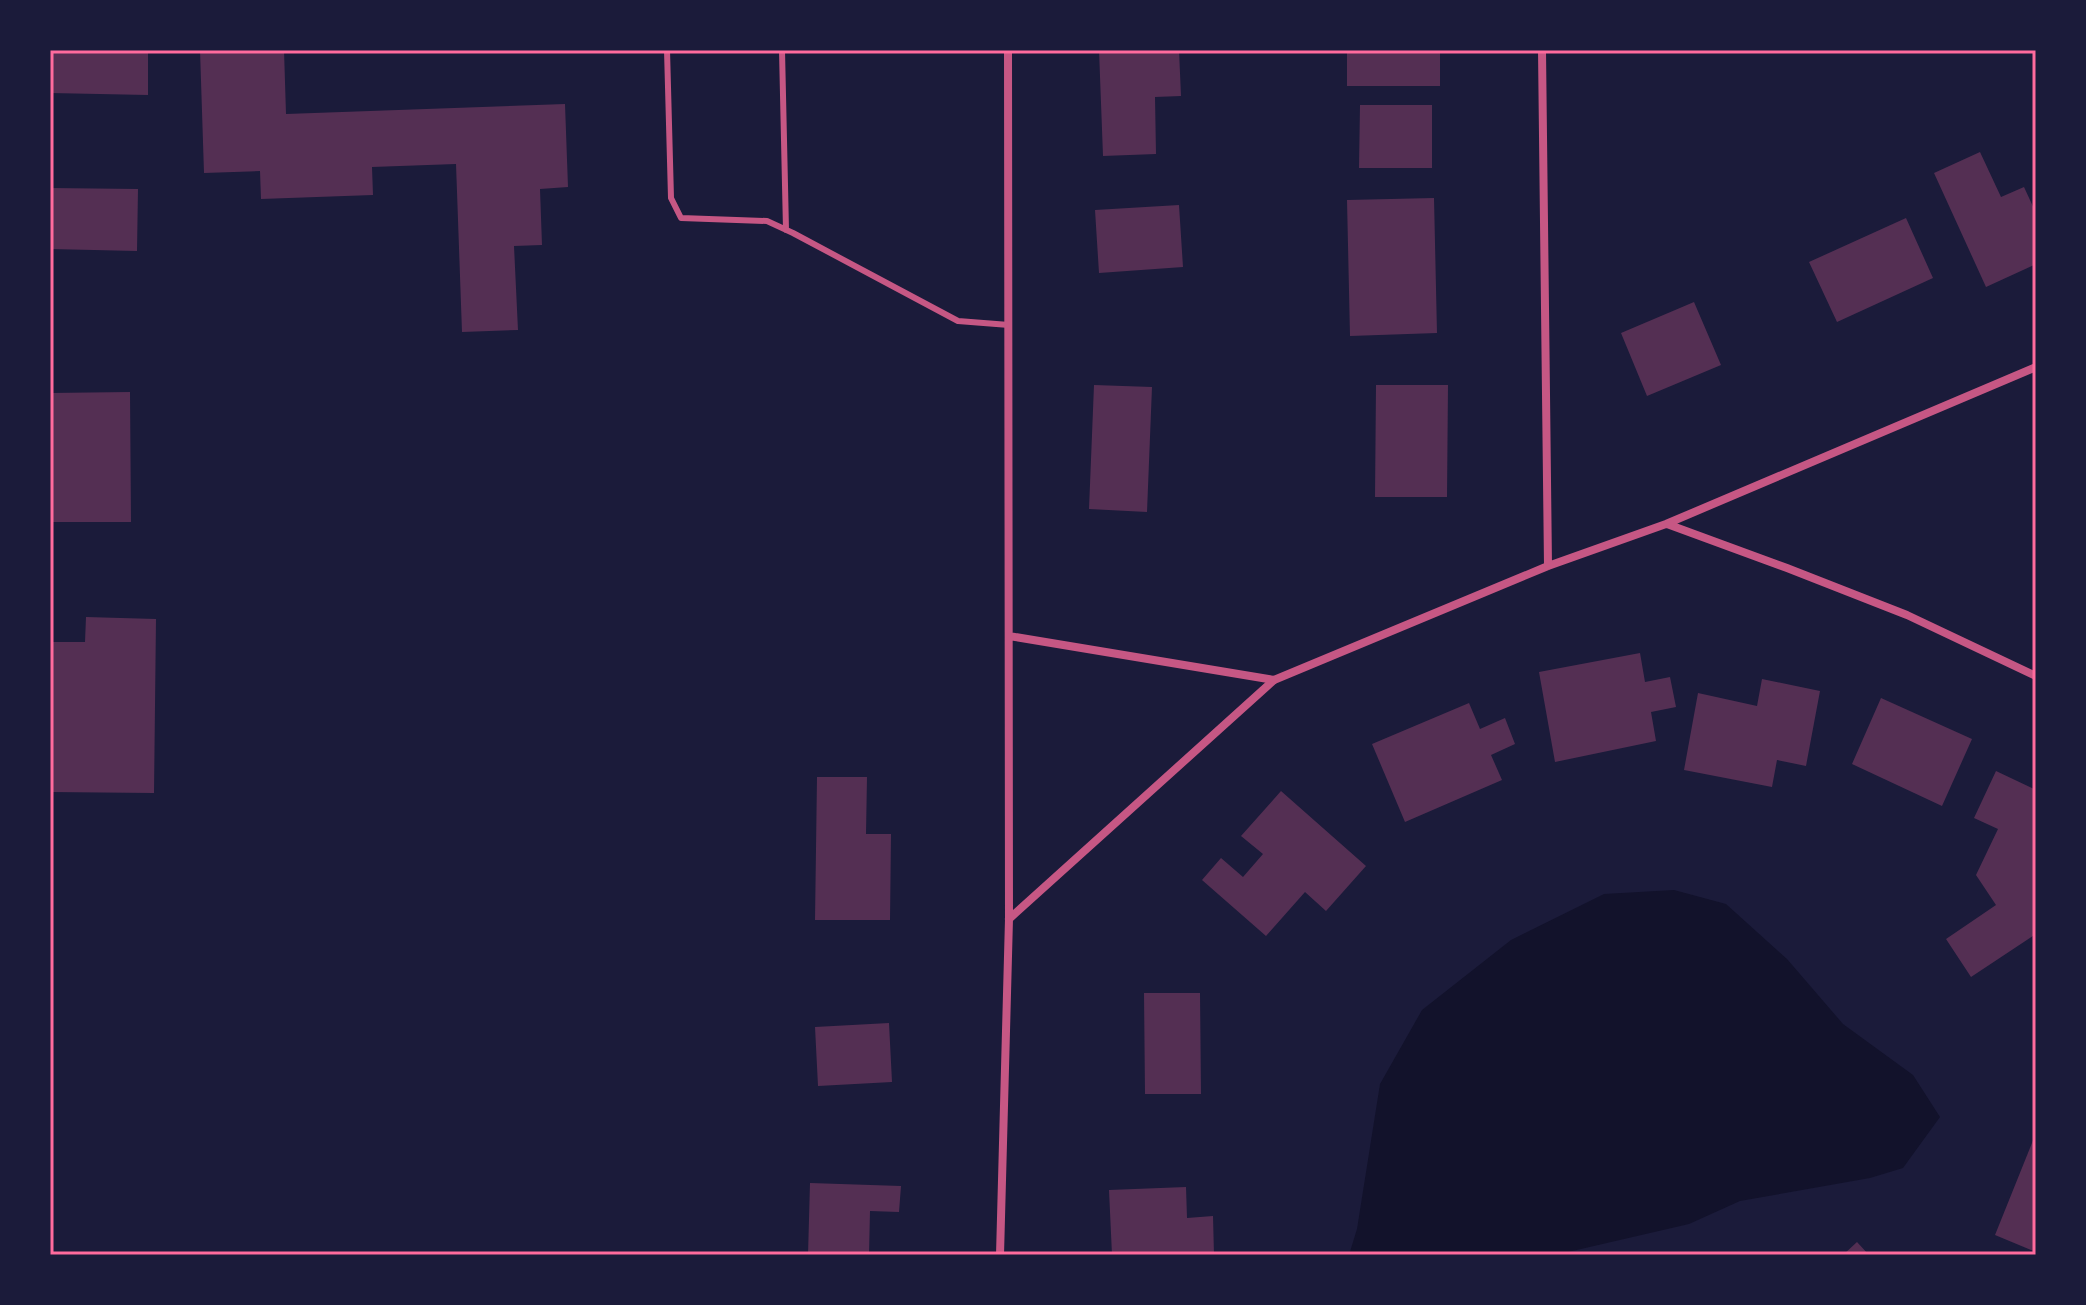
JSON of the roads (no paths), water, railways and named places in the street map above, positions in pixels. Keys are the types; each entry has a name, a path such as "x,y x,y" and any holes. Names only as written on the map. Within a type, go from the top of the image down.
{"street":[{"path":"1000,1255 1009,919 1008,50"},
{"path":"1542,50 1548,566"},
{"path":"1009,919 1274,680 1548,566 1666,524 2036,367"},
{"path":"1666,524 1907,615 2036,676"},
{"path":"1009,636 1274,680"}],"lane":[{"path":"667,50 671,198 681,218 767,221 958,321 1009,325"},
{"path":"782,50 786,230"}]}
